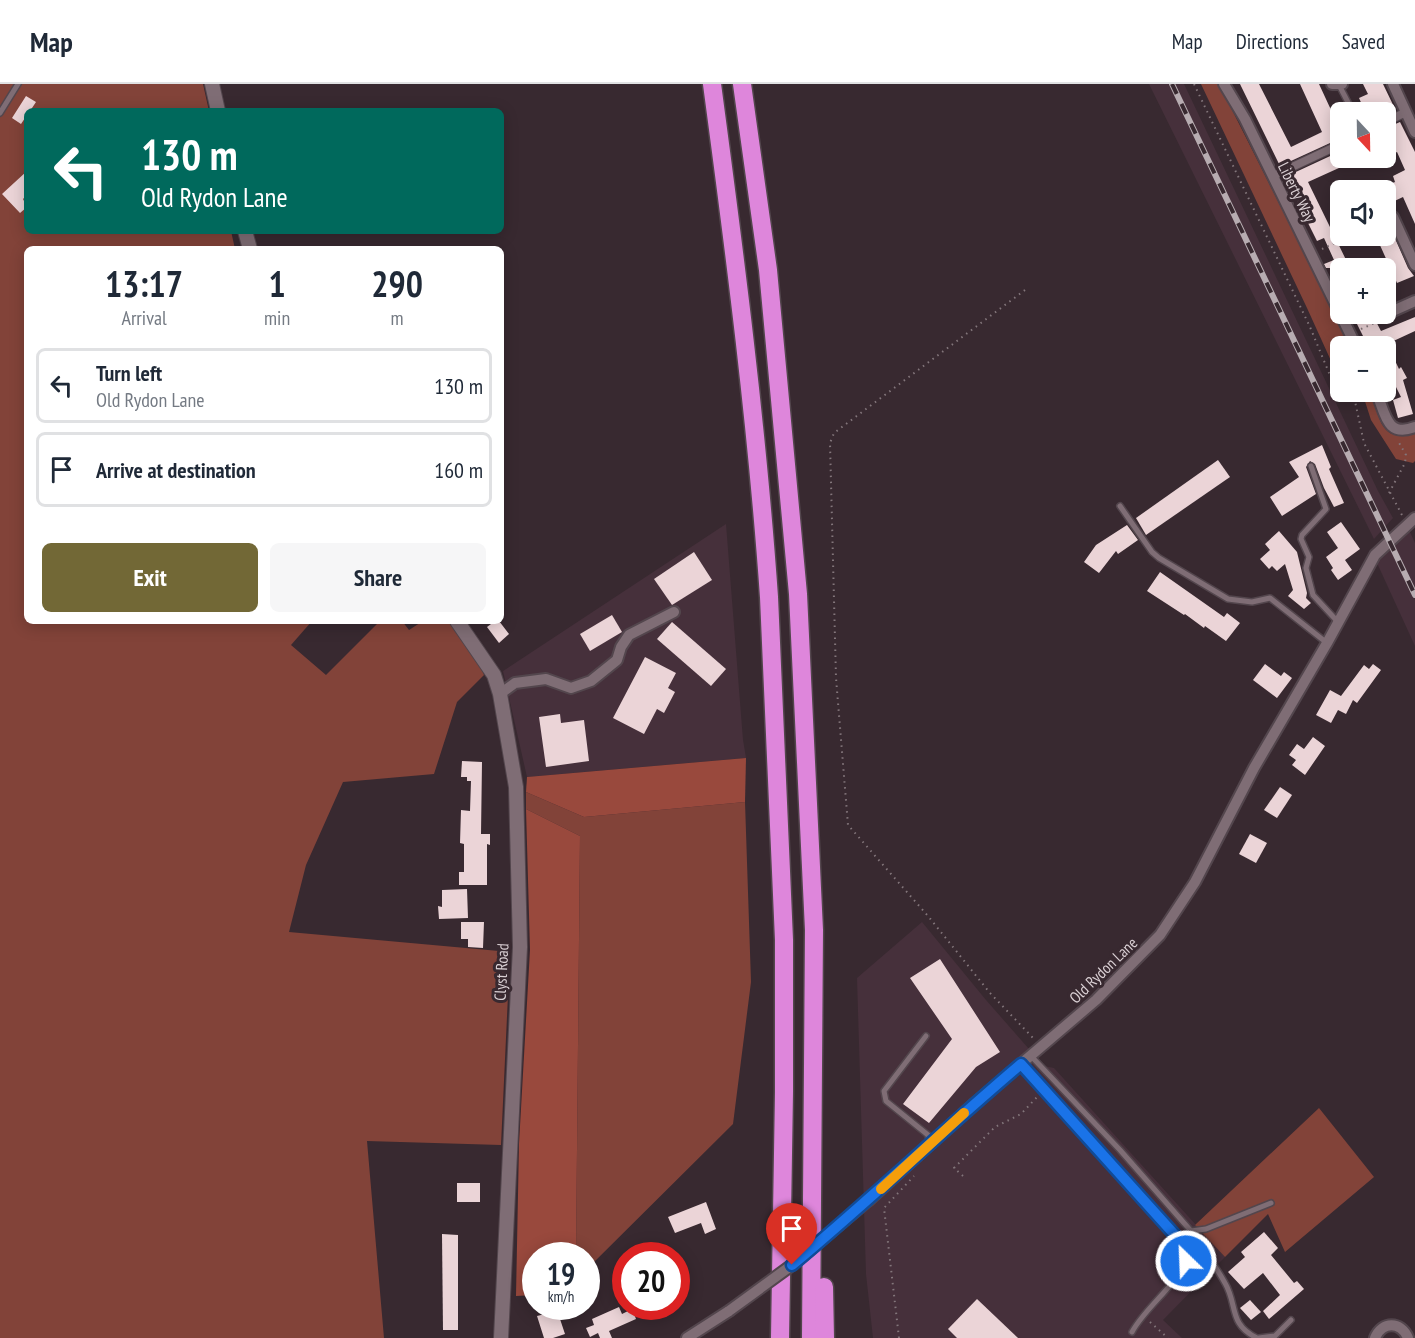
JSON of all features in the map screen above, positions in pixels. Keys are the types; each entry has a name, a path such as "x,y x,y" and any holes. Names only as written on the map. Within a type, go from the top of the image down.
{"highway":[{"path":"712,84 738,279 769,597 784,940 780,1338"},
{"path":"742,84 768,270 798,594 814,930 811,1338"},
{"path":"813,1214 823,1259 825,1338"},
{"path":"767,1338 782,1227"}],"street":[{"path":"212,84 217,108"},
{"name":"Liberty Way","path":"1224,84 1245,119 1351,334"},
{"path":"1332,84 1340,84"},
{"path":"1393,84 1409,114 1415,132"},
{"path":"1273,176 1330,149"},
{"path":"1396,222 1411,247 1415,266"},
{"path":"1396,310 1415,301"},
{"path":"1380,402 1386,420 1396,428 1405,430 1415,427"},
{"name":"Old Rydon Lane","path":"687,1338 729,1311 792,1265 918,1161 929,1144 1116,982 1160,935 1195,882 1254,768 1375,555 1414,524"},
{"path":"500,694 515,682 546,679 571,687 591,681 617,660 621,647 629,635 674,612"},
{"name":"Clyst Road","path":"459,624 494,675 500,694 516,787 520,947 501,1338"},
{"path":"1375,1338 1377,1332 1384,1326 1392,1324 1406,1331 1408,1338"}],"lane":[{"path":"0,113 18,84"},
{"path":"1340,84 1348,102"},
{"path":"1311,466 1326,508 1302,535 1301,539 1309,557 1306,568 1313,595 1338,622"},
{"path":"1120,506 1152,552 1159,558 1228,599 1251,602 1270,598 1327,643"},
{"path":"926,1036 884,1091 886,1101 928,1135 929,1144"},
{"path":"1031,1056 1120,1150 1191,1231 1226,1285 1233,1312 1242,1328 1258,1338 1275,1335 1291,1320"},
{"path":"1021,1064 1120,1172 1174,1234 1184,1249 1187,1257 1184,1268 1142,1315 1132,1332"},
{"path":"1191,1231 1206,1229 1271,1203"}],"path":[{"path":"1194,84 1310,327 1330,375"},
{"path":"1311,255 1330,246"},
{"path":"1024,290 834,433 830,443 832,550 836,678 848,825 928,916 990,993 1044,1045"},
{"path":"1351,334 1373,324"},
{"path":"1355,402 1364,443 1401,515"},
{"path":"1390,495 1405,464 1406,455 1395,435 1396,428"},
{"path":"963,1176 954,1168 995,1127 1021,1114 1040,1094"},
{"path":"900,1338 884,1208 923,1167 918,1161"},
{"path":"1142,1315 1168,1338"}],"shaded area":[{"path":"0,84 203,84 208,108 24,108 24,234 232,234 234,246 24,246 24,624 309,624 291,645 326,675 377,624 404,624 409,630 418,624 453,624 476,657 484,675 457,702 434,774 343,782 306,865 289,932 510,952 501,1145 367,1141 384,1338 0,1338"},
{"path":"1149,84 1184,84 1330,390 1330,402 1336,402 1393,518 1374,539"},
{"path":"1201,84 1219,84 1330,304 1330,324 1341,326 1346,336 1330,336 1330,359"},
{"path":"1365,402 1373,402 1383,425 1394,435 1403,436 1415,433 1415,461 1413,463 1396,459 1371,420"},
{"path":"726,524 746,758 527,777 503,671"},
{"path":"1409,530 1415,543 1415,646 1377,563"},
{"path":"746,758 745,802 584,817 526,792 527,777"},
{"path":"526,792 584,817 745,802 751,982 733,1124 600,1256 600,1242 576,1242 580,836 526,809"},
{"path":"526,809 580,836 576,1242 522,1242 522,1296 516,1296 519,1144 530,950"},
{"path":"922,922 1044,1066 1054,1068 1225,1257 1163,1320 1182,1338 873,1338 866,1274 857,978"},
{"path":"1319,1108 1374,1177 1285,1252 1268,1214 1225,1257 1195,1225"}],"building":[{"path":"1240,84 1259,84 1291,147 1322,132 1300,84 1319,84 1330,108 1330,143 1280,166"},
{"path":"1363,84 1383,84 1392,102 1361,102 1359,98 1368,94"},
{"path":"26,96 36,102 32,108 24,108 24,120 21,124 12,118"},
{"path":"1400,122 1415,152 1415,224 1403,197 1396,200 1396,180 1393,176 1405,170 1396,152 1396,124"},
{"path":"1330,156 1330,168 1339,168 1308,182 1330,227 1330,246 1339,246 1345,258 1333,258 1324,238 1317,241 1285,177"},
{"path":"24,174 24,210 20,213 2,194"},
{"path":"1396,241 1414,276 1397,283 1396,258 1386,258 1380,246 1396,246"},
{"path":"1330,262 1330,268 1326,268 1324,264"},
{"path":"1415,317 1415,331 1396,340 1396,336 1363,336 1357,324 1377,324 1381,331"},
{"path":"1396,363 1407,378 1403,380 1413,414 1398,418 1394,402 1401,397 1396,387"},
{"path":"1322,445 1331,467 1329,469 1344,503 1334,507 1315,464 1310,461 1306,467 1316,494 1282,516 1270,497 1299,477 1289,462"},
{"path":"1218,460 1230,477 1146,535 1136,518"},
{"path":"1341,522 1360,549 1345,560 1352,570 1338,580 1326,557 1338,548 1327,532"},
{"path":"1127,525 1138,540 1118,554 1116,551 1099,573 1084,562 1096,545"},
{"path":"1279,531 1297,552 1307,593 1306,598 1311,603 1304,609 1288,596 1293,590 1285,564 1277,571 1272,566 1269,569 1260,559 1270,550 1265,544"},
{"path":"694,552 712,580 672,605 654,579"},
{"path":"1160,572 1224,617 1227,613 1240,623 1226,641 1147,591"},
{"path":"612,615 622,632 590,651 580,634"},
{"path":"672,622 726,669 711,686 657,639"},
{"path":"491,624 501,624 509,634 499,643 487,627"},
{"path":"645,657 676,673 668,688 675,692 664,713 657,709 644,734 613,718"},
{"path":"1265,664 1281,676 1284,672 1292,678 1277,698 1253,680"},
{"path":"1373,664 1381,670 1357,703 1353,700 1346,714 1338,710 1331,723 1316,715 1330,690 1341,696 1364,665 1369,669"},
{"path":"560,714 561,723 584,720 589,761 546,767 539,717"},
{"path":"1313,737 1325,746 1305,775 1292,765 1296,760 1289,755 1297,744 1304,749"},
{"path":"462,761 482,762 481,834 490,834 490,845 487,844 487,885 459,885 459,872 464,872 464,844 460,843 461,810 470,811 471,781 467,781 467,777 461,777"},
{"path":"1280,787 1292,795 1277,818 1264,810"},
{"path":"1250,834 1267,843 1256,863 1239,854"},
{"path":"467,889 468,918 439,919 438,906 442,907 442,890"},
{"path":"461,922 484,922 483,948 468,947 468,939 461,939"},
{"path":"940,959 1000,1052 976,1067 929,1123 903,1104 952,1039 910,978"},
{"path":"457,1183 480,1183 480,1202 457,1202"},
{"path":"706,1202 716,1229 705,1234 701,1223 675,1233 668,1217"},
{"path":"1264,1232 1278,1248 1271,1255 1294,1283 1297,1281 1304,1289 1269,1319 1263,1311 1280,1295 1263,1273 1244,1289 1228,1272 1245,1257 1241,1252"},
{"path":"442,1234 458,1235 458,1330 443,1330"},
{"path":"977,1299 1018,1338 957,1338 948,1329"},
{"path":"1250,1300 1261,1312 1251,1320 1240,1308"},
{"path":"612,1310 612,1320 634,1320 609,1331 612,1338 600,1338 598,1333 590,1337 586,1328 594,1325 592,1320 600,1320 600,1315"},
{"path":"538,1320 560,1320 565,1334 544,1338"}],"railway":[{"path":"1172,84 1415,595"}],"slow traffic":[{"path":"881,1189 964,1113"}],"route":[{"path":"792,1265 870,1200 975,1103 1021,1064 1174,1234 1184,1249 1186,1261"}]}
